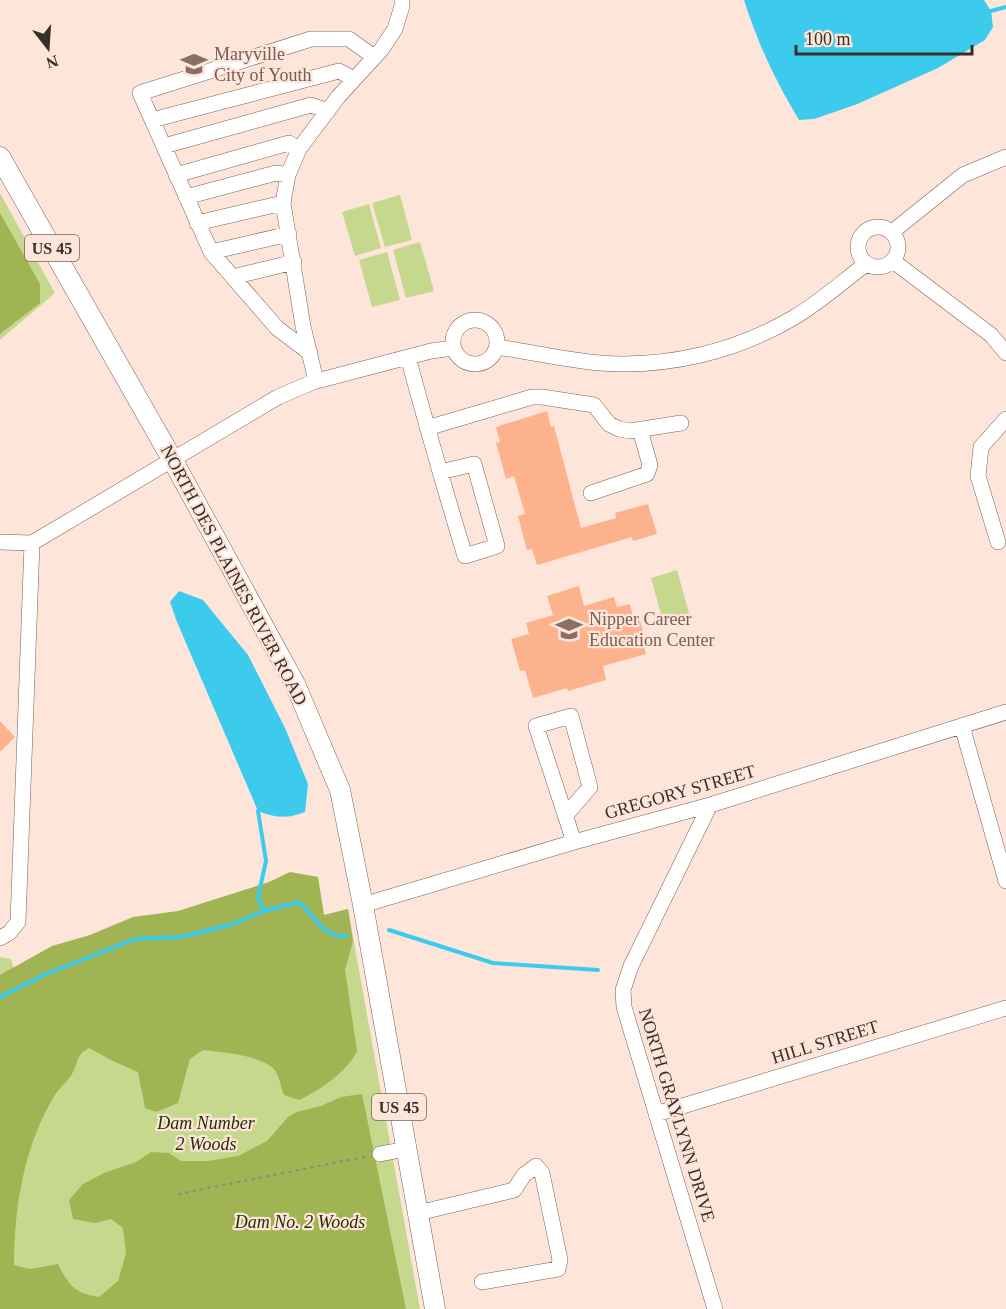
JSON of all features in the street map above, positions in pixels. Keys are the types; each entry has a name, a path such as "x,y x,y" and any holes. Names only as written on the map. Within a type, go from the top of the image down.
{"main road":[{"name":"NORTH DES PLAINES RIVER ROAD","path":"0,157 172,459 295,684 340,790 363,905 435,1309"}],"street":[{"path":"316,381 303,326 283,203 288,175 299,149 395,29 402,0"},
{"path":"309,353 278,328 212,252 140,93 310,39 349,39 374,57"},
{"path":"152,120 339,71 354,79"},
{"path":"164,146 311,105 328,111"},
{"path":"176,175 289,143 299,149"},
{"path":"892,232 963,175 1006,157"},
{"path":"186,197 276,173 288,175"},
{"path":"197,223 283,203"},
{"path":"875,227 892,232 898,246 893,261 883,267 866,264 859,254 861,237 875,227"},
{"path":"212,252 289,234"},
{"path":"893,261 992,335 1006,353"},
{"path":"233,277 294,262"},
{"path":"497,347 599,363 663,363 699,356 753,339 794,317 866,264"},
{"path":"471,320 478,320 491,326 497,339 497,347 489,359 476,364 462,359 454,348 453,340 459,327 471,320"},
{"path":"0,542 32,543 278,397 316,381 408,357 454,348"},
{"path":"408,357 427,428 440,472 465,556 497,546 474,464 440,472"},
{"path":"427,428 532,397 594,405 609,424 630,431 681,423"},
{"path":"998,542 978,476 981,447 1006,419"},
{"path":"591,493 647,474 650,465 640,430"},
{"path":"0,938 9,933 18,922 32,543"},
{"name":"GREGORY STREET","path":"363,905 574,842 710,805 1006,712"},
{"path":"565,816 590,787 571,716 536,726 565,816 574,842"},
{"path":"962,726 1006,880"},
{"name":"NORTH GRAYLYNN DRIVE","path":"710,805 631,966 623,990 624,1007 715,1309"},
{"name":"HILL STREET","path":"656,1114 1006,1008"},
{"path":"380,1154 406,1149"},
{"path":"418,1213 514,1190 524,1175 536,1166 542,1173 560,1260 558,1269 482,1282"}],"path":[{"path":"178,1194 380,1154"}],"green space":[{"path":"0,193 55,293 0,340"},
{"path":"400,195 412,240 385,247 372,203"},
{"path":"369,204 381,248 355,256 342,212"},
{"path":"0,213 40,284 40,303 0,334"},
{"path":"420,242 434,291 406,298 393,250"},
{"path":"387,252 400,300 372,307 359,260"},
{"path":"677,570 689,613 663,621 651,578"},
{"name":"Dam No. 2 Woods","path":"290,872 318,877 324,915 348,909 353,941 345,970 357,1051 353,1058 332,1080 299,1100 284,1095 277,1074 267,1064 240,1055 203,1050 190,1059 178,1103 156,1112 145,1108 138,1072 89,1048 79,1057 72,1074 55,1095 44,1114 28,1156 16,1221 14,1265 30,1269 58,1264 66,1278 78,1291 99,1297 118,1281 126,1253 123,1228 111,1219 95,1223 73,1219 69,1200 83,1184 104,1173 136,1162 151,1152 169,1153 181,1161 208,1161 238,1156 267,1141 288,1117 297,1112 321,1106 341,1097 362,1094 406,1309 0,1309 0,975 52,946 90,935 133,917 178,911 269,882"},
{"name":"Dam No. 2 Woods","path":"348,909 420,1309 0,1309 0,957 11,959 24,1002"}],"water":[{"path":"744,0 984,0 991,11 993,27 985,40 938,68 855,105 814,119 799,120 768,62"},
{"path":"179,591 203,600 248,655 285,728 308,784 305,812 282,817 258,811 177,622 170,602"}],"building":[{"path":"547,411 551,427 554,426 581,528 616,518 615,513 648,504 657,534 633,541 632,537 537,565 532,549 527,550 518,516 525,514 514,476 506,479 496,443 500,442 496,427"},
{"path":"579,586 584,606 614,597 617,607 630,604 633,616 638,614 646,654 603,666 606,680 533,698 525,670 520,671 511,639 529,634 526,623 553,615 547,596"},
{"path":"0,721 15,737 0,752"}],"waterway":[{"path":"991,11 1006,7"},
{"path":"258,811 266,861 258,897 264,911"},
{"path":"0,997 46,974 135,939 181,937 233,924 264,911 299,902 325,930 347,936"},
{"path":"389,930 493,963 598,970"}],"place":[{"name":"Maryville City of Youth","path":"194,64"},
{"name":"Nipper Career Education Center","path":"569,629"}],"park label":[{"name":"Dam Number 2 Woods","path":"206,1133"}]}
